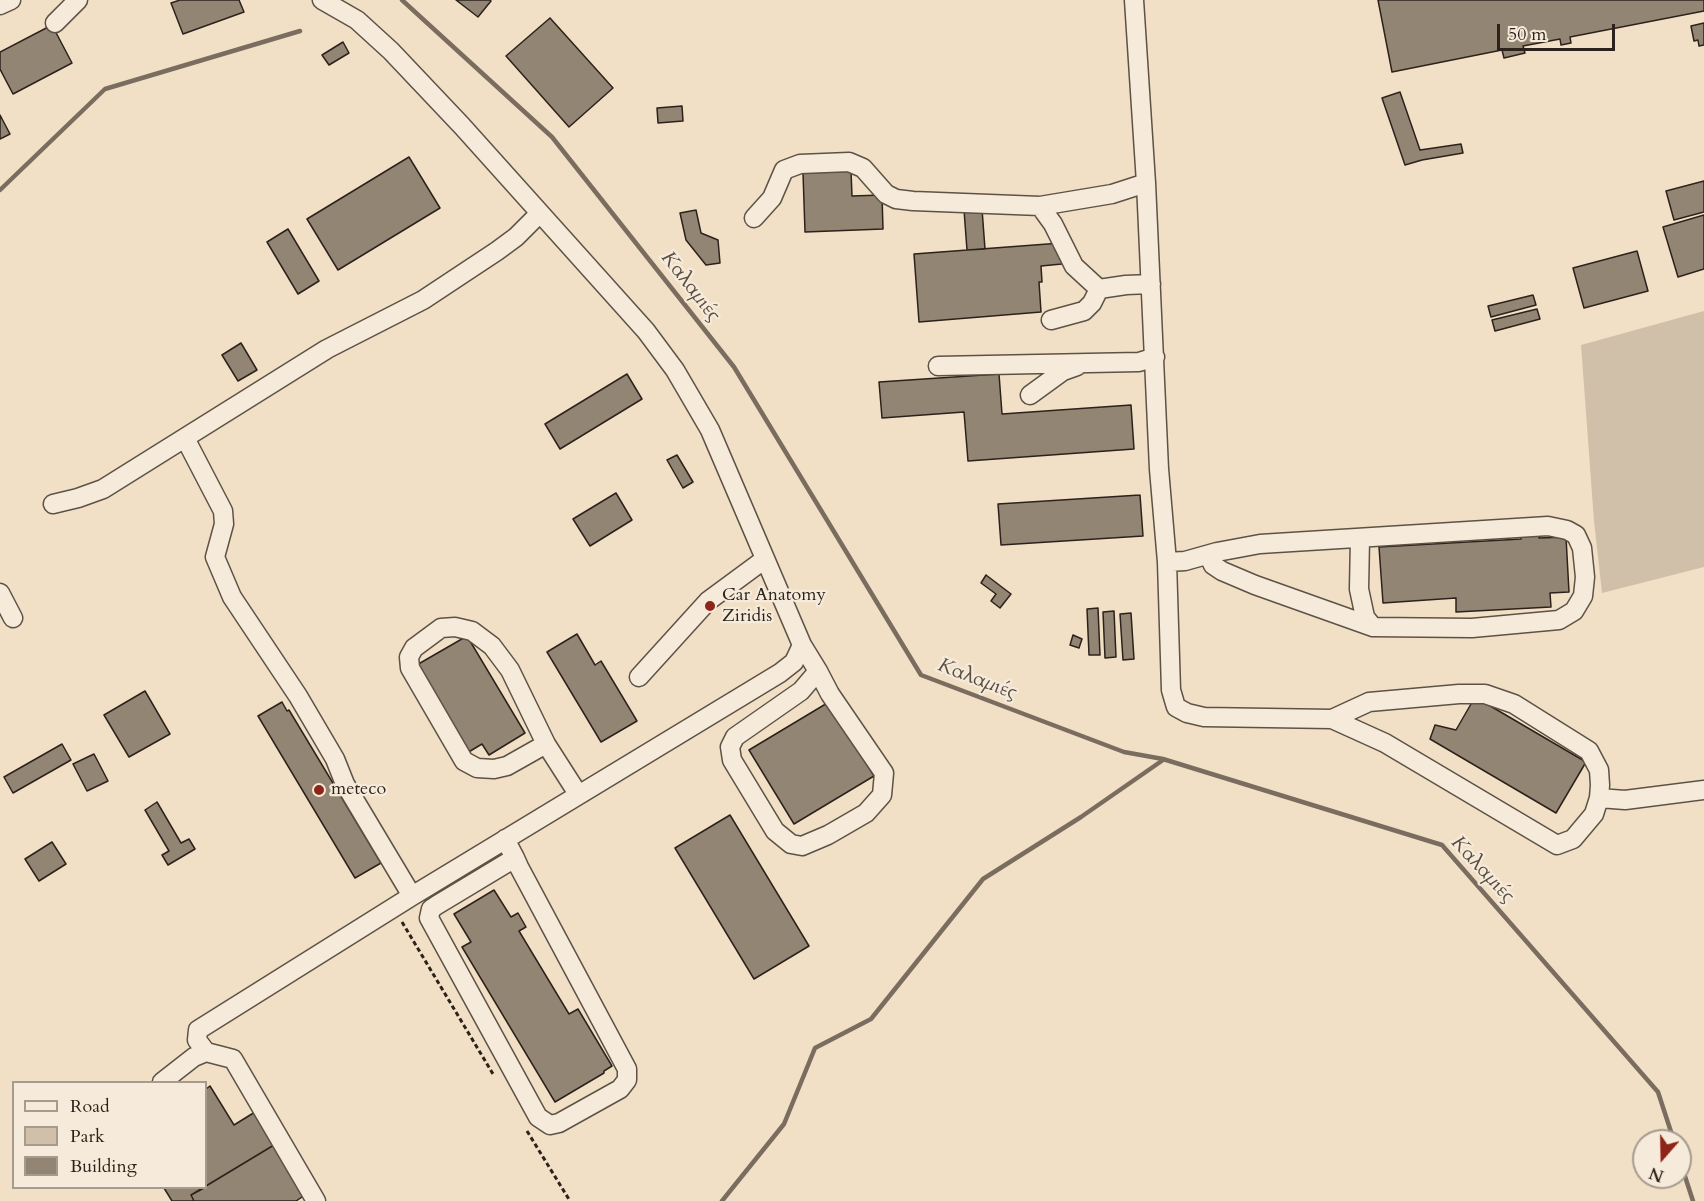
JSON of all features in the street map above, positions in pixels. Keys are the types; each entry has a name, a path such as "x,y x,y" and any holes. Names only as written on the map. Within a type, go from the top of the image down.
{"street":[{"path":"0,5 11,0"},
{"path":"55,23 78,0"},
{"path":"322,0 357,20 391,51 540,213 646,331 675,370 710,430 802,645 818,671 830,694 884,772 882,795 866,813 828,835 802,846 790,844 775,831 732,760 730,747 735,738 801,690 818,671"},
{"path":"1134,0 1146,183 1159,469 1167,562 1172,690 1176,707 1187,714 1204,717 1332,719 1385,743 1557,845 1573,839 1594,814 1599,798 1599,770 1589,752 1514,704 1485,694 1459,694 1369,702 1332,719"},
{"path":"754,218 772,198 784,170 800,164 849,162 863,168 886,194 896,199 988,205 1040,206 1112,194 1146,183"},
{"path":"1040,206 1053,224 1074,266 1099,289"},
{"path":"53,504 103,489 327,349 430,295 497,251 540,213"},
{"path":"1099,289 1150,284"},
{"path":"1051,320 1084,311 1092,303 1099,289"},
{"path":"939,366 1139,362 1155,357"},
{"path":"1030,396 1063,371 1084,363"},
{"path":"185,438 223,512 224,524 215,557 232,597 298,696 335,759 345,784 412,896"},
{"path":"1167,562 1185,561 1209,556 1216,552 1260,544 1548,526 1567,530 1576,535 1582,548 1585,577 1583,596 1574,610 1558,620 1472,628 1373,627 1222,571 1213,565 1209,556"},
{"path":"1360,539 1359,589 1365,616 1373,627"},
{"path":"639,677 708,601 765,559"},
{"path":"0,593 13,618"},
{"path":"546,744 507,766 494,769 477,768 464,761 410,668 409,657 414,648 441,628 455,627 472,631 492,646 510,670 546,744 578,794"},
{"path":"164,1081 194,1057 201,1046 198,1030 578,794 780,673 794,662 802,645"},
{"path":"1599,798 1625,800 1704,790"},
{"path":"505,839 627,1069 627,1080 620,1089 559,1123 550,1125 538,1117 429,918 431,909 436,905 515,858"},
{"path":"201,1046 233,1059 316,1201"}],"path":[{"path":"394,908 497,1080"},
{"path":"527,1130 570,1201"}],"green space":[{"path":"1704,311 1704,567 1602,593 1594,521 1581,345"}],"building":[{"path":"180,0 239,0 244,12 183,34 171,3"},
{"path":"456,0 490,0 491,1 478,17"},
{"path":"1378,0 1704,0 1704,11 1570,37 1571,43 1561,45 1560,39 1523,46 1525,53 1504,58 1502,50 1392,72"},
{"path":"550,18 613,88 569,127 506,56"},
{"path":"1704,23 1704,45 1699,46 1698,40 1694,41 1691,26"},
{"path":"52,25 72,63 13,94 0,69 0,52"},
{"path":"343,42 349,53 329,65 322,55"},
{"path":"1400,92 1420,150 1461,144 1463,153 1405,165 1382,98"},
{"path":"682,106 683,121 658,123 657,108"},
{"path":"0,115 10,134 0,139"},
{"path":"409,157 440,208 338,270 307,219"},
{"path":"851,171 852,196 882,195 883,229 805,232 803,173"},
{"path":"1704,181 1704,212 1674,220 1666,191"},
{"path":"982,209 985,249 967,250 964,210"},
{"path":"696,210 701,233 718,240 720,263 706,265 686,240 680,213"},
{"path":"1704,215 1704,269 1678,277 1663,227"},
{"path":"288,229 319,281 298,294 267,242"},
{"path":"1061,243 1062,264 1041,266 1042,282 1039,282 1041,312 919,322 914,254"},
{"path":"1637,251 1648,291 1584,308 1573,268"},
{"path":"1533,295 1536,305 1491,317 1488,306"},
{"path":"1537,309 1540,319 1495,331 1492,320"},
{"path":"241,343 257,370 238,381 222,355"},
{"path":"627,374 642,399 560,449 545,424"},
{"path":"999,374 1002,414 1131,405 1134,449 968,461 964,412 882,418 879,382"},
{"path":"677,455 693,482 683,488 667,460"},
{"path":"616,493 632,520 590,546 573,519"},
{"path":"1140,495 1143,536 1001,545 998,504"},
{"path":"1539,533 1539,538 1566,537 1569,592 1550,593 1551,607 1456,612 1456,598 1383,603 1379,547 1521,539 1521,534"},
{"path":"986,575 1011,594 1000,608 991,601 996,594 981,583"},
{"path":"1098,608 1100,655 1089,655 1087,609"},
{"path":"1114,611 1116,657 1105,658 1103,612"},
{"path":"1131,613 1134,659 1123,660 1120,614"},
{"path":"577,634 595,665 601,661 637,721 601,742 547,652"},
{"path":"1073,635 1082,639 1079,648 1070,645"},
{"path":"467,636 525,733 489,755 482,744 467,753 415,666"},
{"path":"145,691 170,734 129,757 104,715"},
{"path":"1475,697 1586,762 1556,813 1430,739 1435,725 1456,730"},
{"name":"meteco","path":"282,702 381,863 355,878 258,716"},
{"path":"829,702 874,776 794,824 749,750"},
{"path":"62,744 71,760 13,793 4,777"},
{"path":"94,754 108,781 87,791 73,764"},
{"path":"157,802 181,843 189,839 195,849 168,865 162,855 169,851 145,810"},
{"path":"730,815 809,946 754,979 675,848"},
{"path":"52,842 66,864 39,881 25,859"},
{"path":"494,890 511,917 518,913 526,927 519,931 569,1014 578,1009 612,1066 555,1102 462,947 471,942 454,914"},
{"path":"210,1086 234,1125 255,1112 274,1145 207,1185 207,1088"},
{"path":"274,1145 305,1195 296,1201 194,1201 191,1195 201,1189 207,1189 207,1185"},
{"path":"165,1189 202,1189 191,1195 194,1201 172,1201"}],"waterway":[{"name":"Καλαμιές","path":"402,0 552,137 734,367 921,675 1124,752 1163,759 1442,845 1658,1092 1670,1129"},
{"path":"0,190 105,89 300,31"},
{"path":"722,1201 784,1124 815,1048 871,1019 983,879 1081,817 1163,760"},
{"name":"Καλαμιές","path":"1689,1189 1693,1201"}],"place":[{"name":"Car Anatomy Ziridis","path":"710,606"},
{"name":"meteco","path":"319,790"}]}
